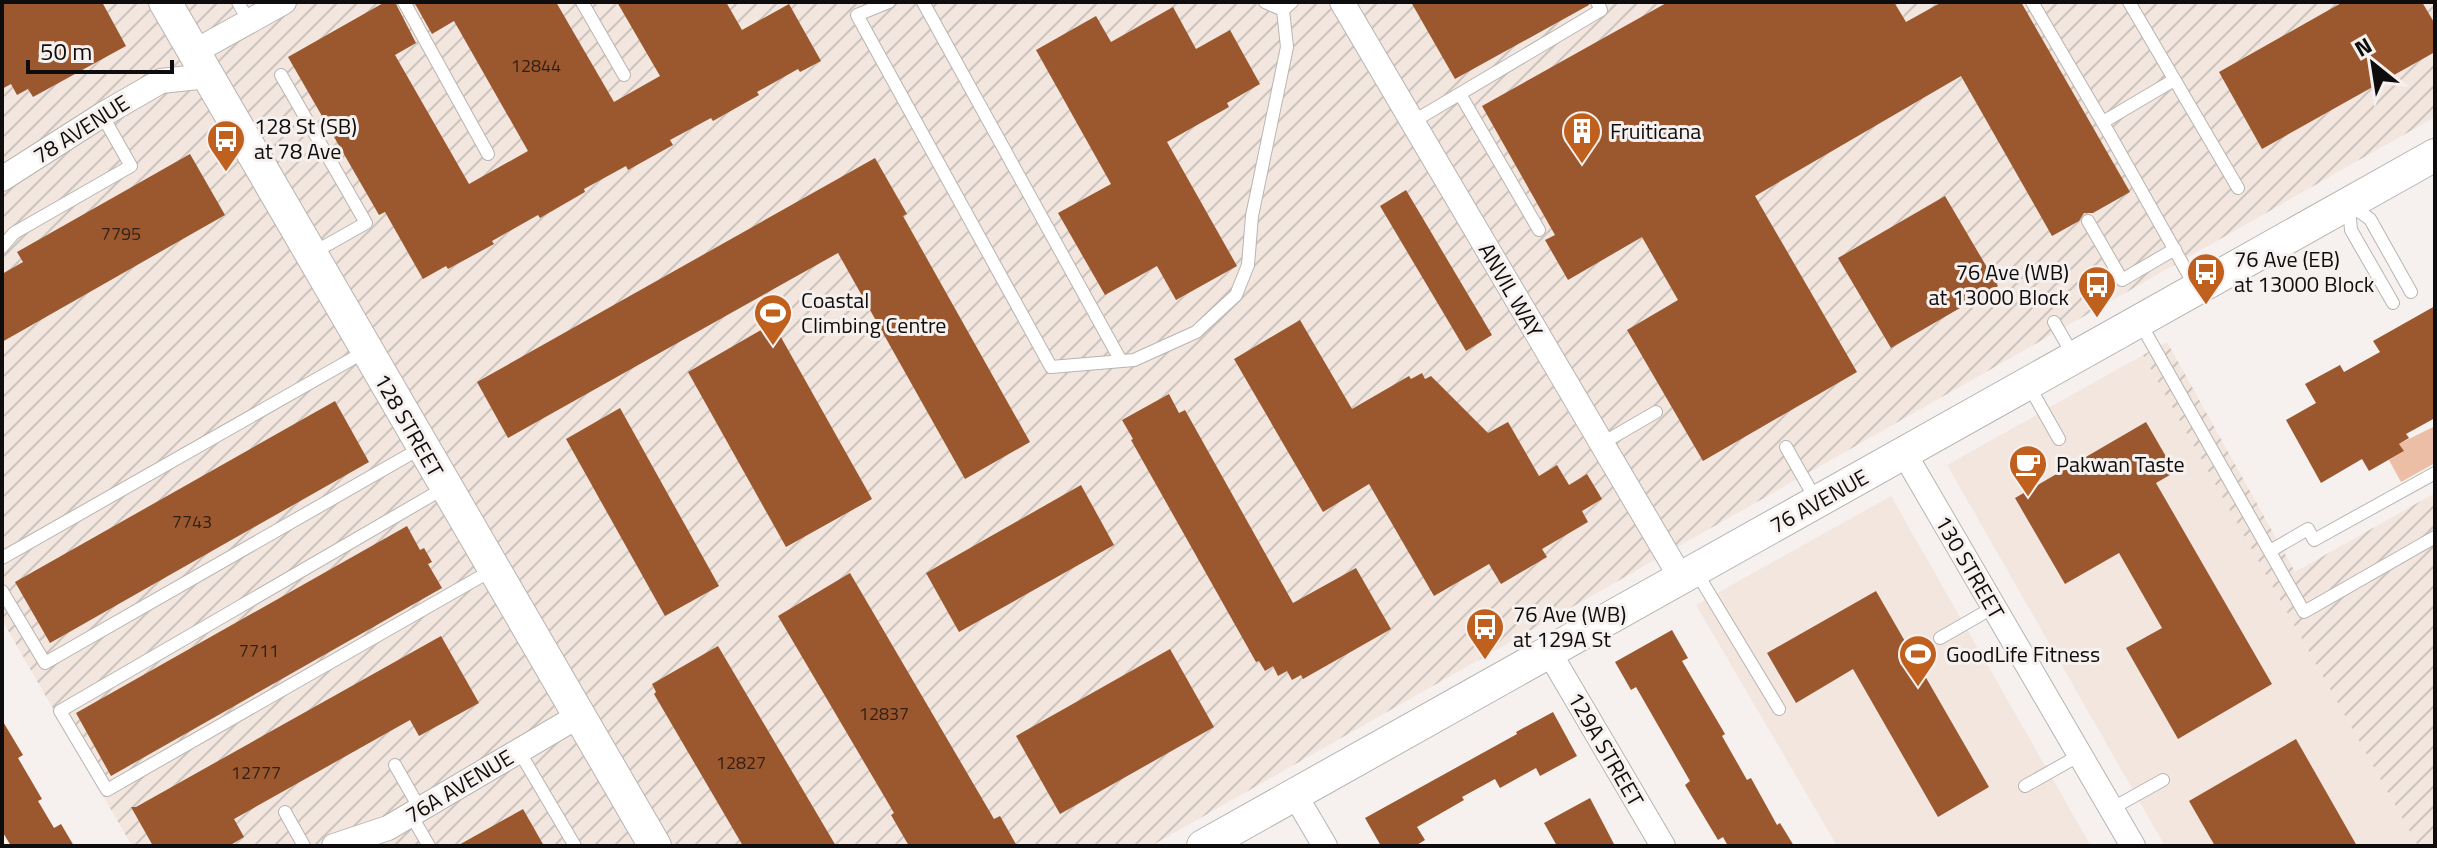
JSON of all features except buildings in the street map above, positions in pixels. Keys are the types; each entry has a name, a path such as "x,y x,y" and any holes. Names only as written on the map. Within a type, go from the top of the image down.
{"main road":[{"name":"128 STREET","path":"165,2 655,846"},
{"name":"76 AVENUE","path":"1203,846 2435,155"}],"street":[{"path":"201,64 243,12 284,2"},
{"name":"ANVIL WAY","path":"1342,2 1601,444 1688,574"},
{"name":"78 AVENUE","path":"2,179 102,115 161,81 201,64"},
{"name":"130 STREET","path":"1904,453 2133,846"},
{"name":"129A STREET","path":"1549,652 1663,846"},
{"name":"76A AVENUE","path":"334,846 388,828 580,715"},
{"path":"1295,795 1325,846"}],"lane":[{"path":"404,2 488,154"},
{"path":"582,2 624,75"},
{"path":"889,2 857,15 1051,367 1134,360 1196,332 1236,295 1248,265 1252,216 1287,47 1288,6 1265,2"},
{"path":"923,2 1121,361"},
{"path":"2129,2 2238,188"},
{"path":"2035,3 2196,289"},
{"path":"1414,121 1601,5"},
{"path":"281,75 366,223 311,254"},
{"path":"2103,122 2174,80"},
{"path":"1460,94 1539,230"},
{"path":"2,247 14,233 131,166 102,115"},
{"path":"2348,204 2370,219 2411,292"},
{"path":"2348,204 2351,230 2393,303"},
{"path":"2088,221 2122,280 2175,249"},
{"path":"2139,321 2304,612 2435,537"},
{"path":"2054,322 2075,357"},
{"path":"2,558 366,351"},
{"path":"2028,384 2059,439"},
{"path":"1601,444 1656,412"},
{"path":"1786,447 1817,502"},
{"path":"2,591 45,663 422,448"},
{"path":"2270,551 2308,529 2314,540 2435,473"},
{"path":"446,487 60,711 107,790 494,569"},
{"path":"1688,574 1779,709"},
{"path":"1940,638 1994,607"},
{"path":"519,751 575,846"},
{"path":"2025,786 2080,755"},
{"path":"395,765 429,846"},
{"path":"2111,809 2163,780"},
{"path":"285,812 304,846"}],"shaded area":[{"path":"2,2 2435,2 2435,117 1151,846 132,846 2,620"},
{"path":"2167,342 2295,572 2435,493 2435,846 2418,846 2143,355"},
{"path":"2143,355 2418,846 2165,846 1947,465"},
{"path":"2435,426 2435,463 2401,482 2389,460 2403,452 2399,444"},
{"path":"1891,496 2091,846 1837,846 1696,605"}],"place":[{"name":"Fruiticana","path":"1582,165"},
{"name":"128 St (SB) at 78 Ave","path":"226,173"},
{"name":"76 Ave (EB) at 13000 Block","path":"2206,306"},
{"name":"76 Ave (WB) at 13000 Block","path":"2097,319"},
{"name":"Coastal Climbing Centre","path":"773,347"},
{"name":"Pakwan Taste","path":"2028,498"},
{"name":"76 Ave (WB) at 129A St","path":"1485,661"},
{"name":"GoodLife Fitness","path":"1918,688"}]}
